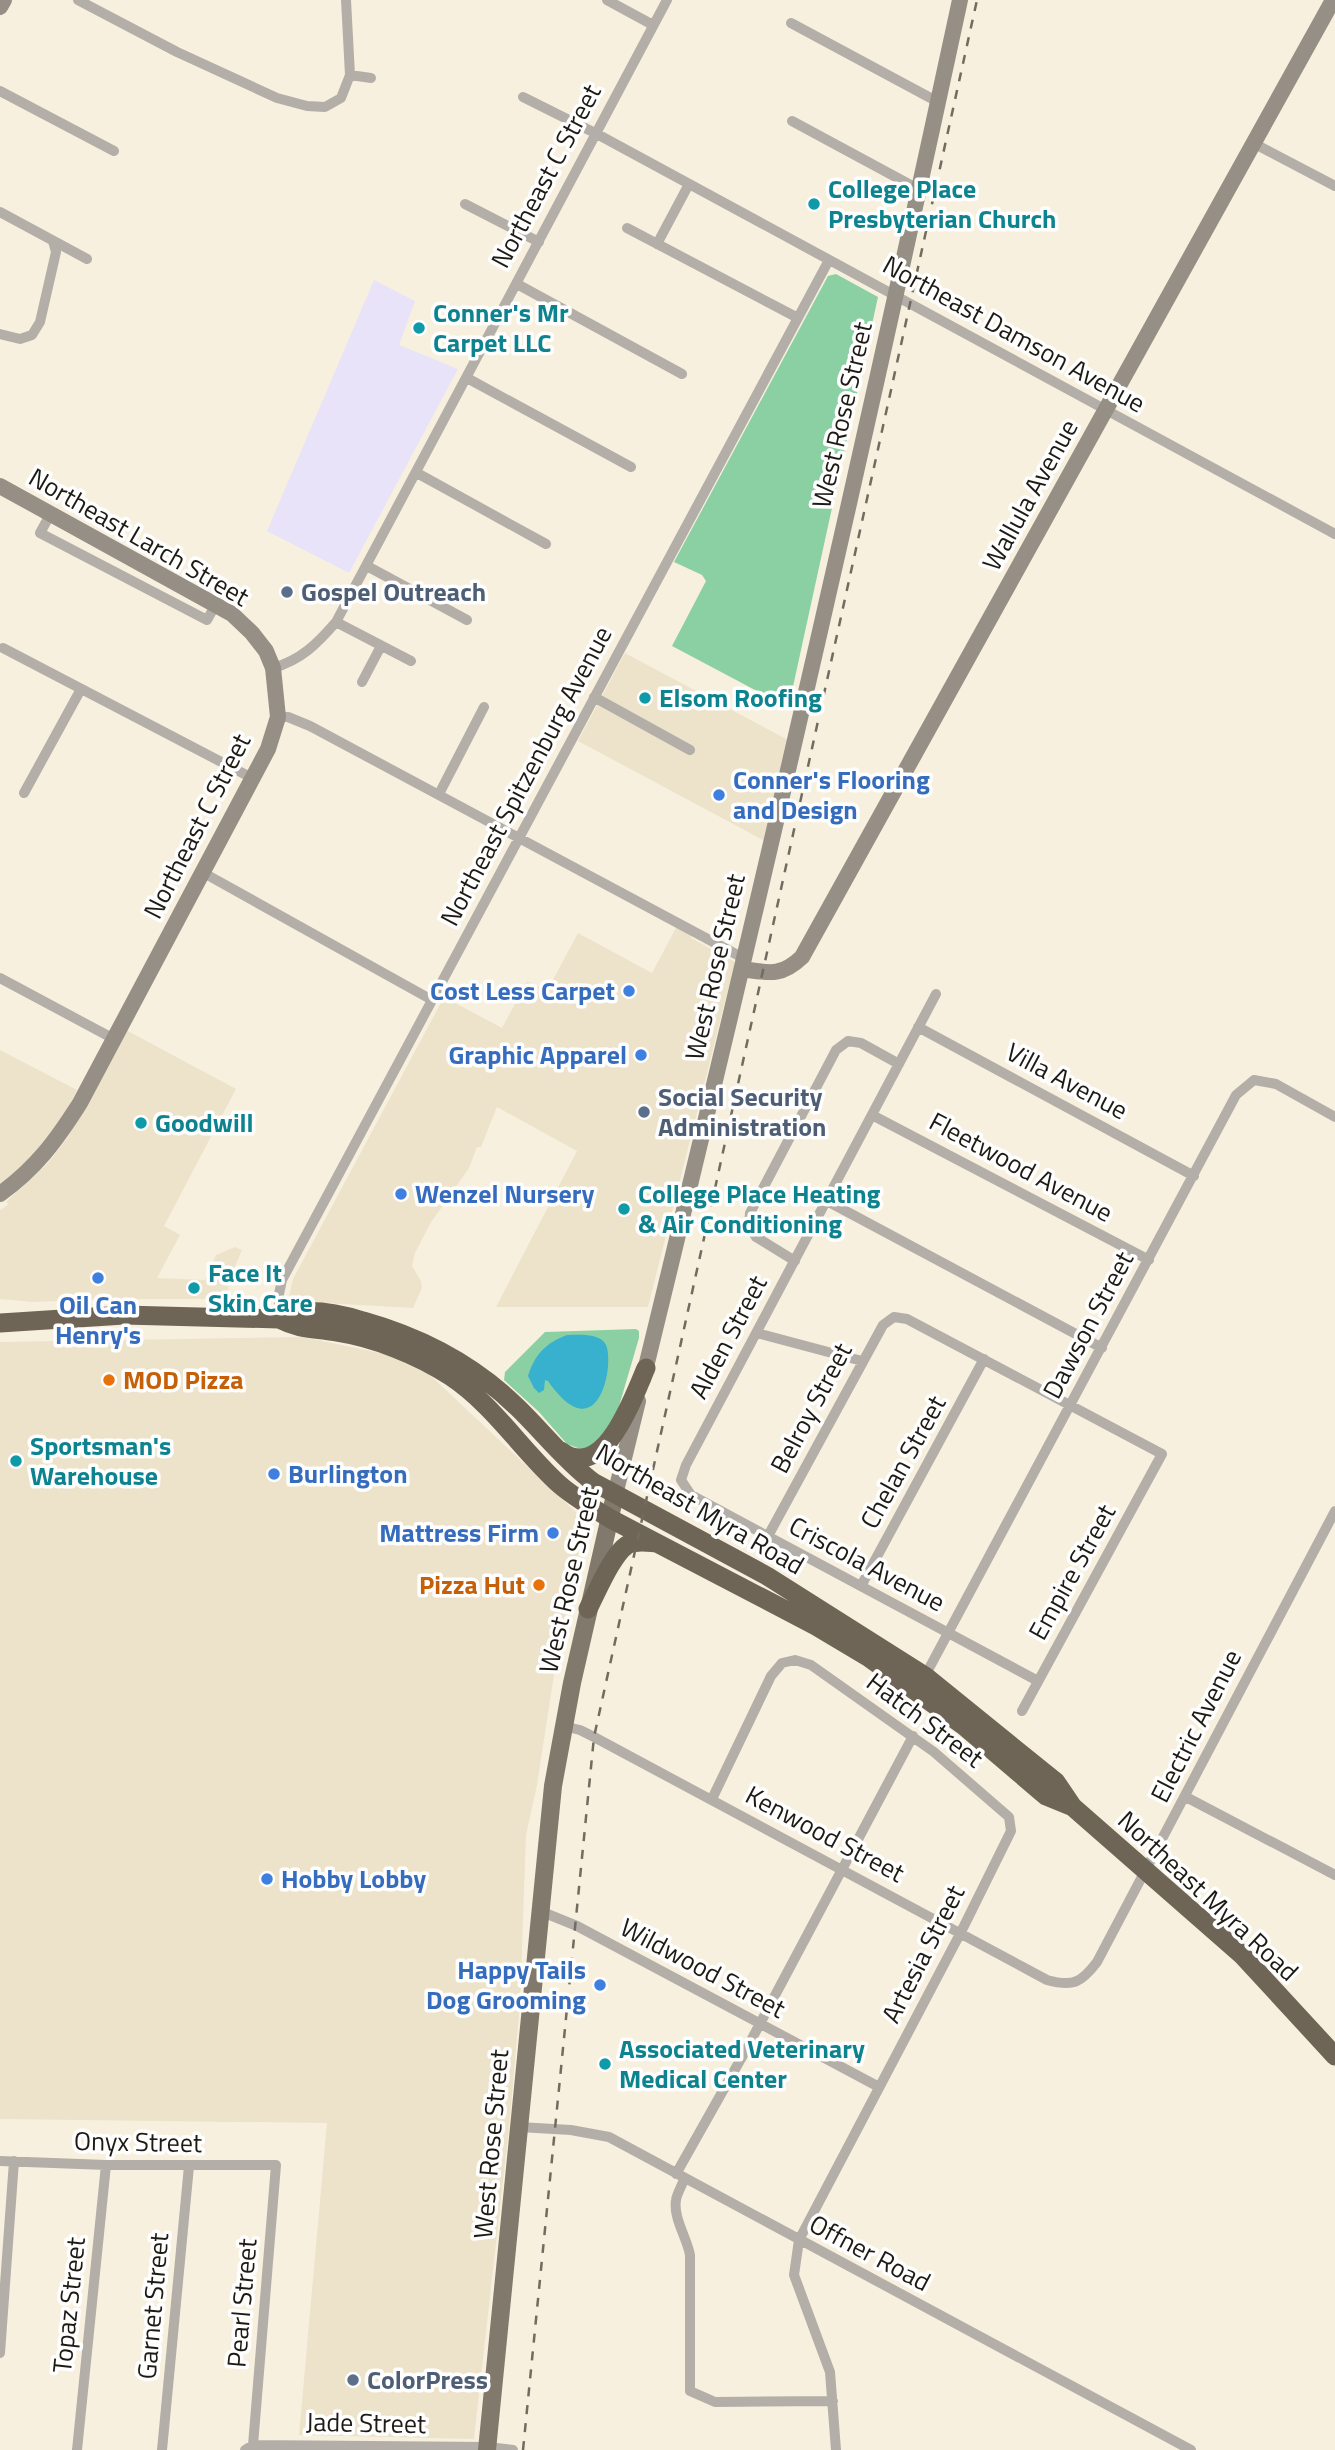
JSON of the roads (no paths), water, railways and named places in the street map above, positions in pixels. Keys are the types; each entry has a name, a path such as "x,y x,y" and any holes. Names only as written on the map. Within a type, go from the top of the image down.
{"highway":[{"name":"Northeast Myra Road","path":"279,1319 298,1311 344,1315 386,1327 462,1363 517,1407 575,1468 615,1495 767,1576 925,1676 1056,1782 1073,1807 1242,1955 1335,2056"},
{"name":"Northeast Myra Road","path":"4,1321 124,1315 279,1319 298,1328 338,1332 379,1343 416,1357 450,1376 478,1398 561,1486 609,1518 816,1626 868,1657 964,1726 1046,1796 1073,1807"},
{"path":"550,1443 572,1459 583,1460 594,1456 625,1417 646,1368"},
{"path":"588,1609 614,1560 626,1546 637,1542 656,1543"}],"main road":[{"path":"0,7 4,0"},
{"name":"West Rose Street","path":"488,2449 540,1911 553,1786 563,1726 609,1518 744,964 896,296 960,0"},
{"name":"Wallula Avenue","path":"744,964 779,973 790,968 802,957 1333,0"},
{"name":"Northeast Larch Street","path":"0,486 232,614 266,651 273,668"},
{"name":"Northeast C Street","path":"0,1194 26,1175 55,1143 80,1103 268,749 278,717 273,668"}],"street":[{"path":"78,0 177,52 277,98 307,106 325,107 341,98 351,75 346,0"},
{"path":"607,0 653,25"},
{"name":"Northeast C Street","path":"273,668 290,663 315,647 336,622 667,0"},
{"path":"791,23 938,103"},
{"path":"351,75 371,78"},
{"path":"0,91 114,151"},
{"name":"Northeast Damson Avenue","path":"523,97 597,134 1335,534"},
{"path":"792,121 918,189"},
{"path":"1253,143 1335,186"},
{"path":"657,244 689,184"},
{"path":"465,204 539,242"},
{"path":"0,212 87,259"},
{"path":"627,228 798,318"},
{"path":"0,334 20,340 32,335 40,322 56,253 53,241"},
{"name":"Northeast Spitzenburg Avenue","path":"279,1319 282,1280 829,260"},
{"path":"517,284 682,374"},
{"path":"467,378 631,467"},
{"path":"417,473 546,544"},
{"path":"51,513 40,533 207,620 216,604"},
{"path":"367,566 467,620"},
{"path":"336,622 411,662"},
{"path":"362,682 381,646"},
{"path":"3,648 252,778"},
{"path":"24,793 81,689"},
{"path":"594,697 690,750"},
{"path":"439,794 484,707"},
{"path":"278,717 288,717 310,726 519,836 744,964"},
{"path":"202,872 432,1000"},
{"path":"0,978 114,1039"},
{"name":"Alden Street","path":"681,1480 686,1465 936,994"},
{"name":"Villa Avenue","path":"918,1027 1194,1176"},
{"path":"795,1261 756,1237 749,1226 750,1213 836,1050 848,1041 861,1043 899,1064"},
{"name":"Dawson Street","path":"925,1676 1236,1095 1254,1080 1276,1084 1335,1117"},
{"name":"Fleetwood Avenue","path":"872,1115 1149,1260"},
{"path":"827,1201 1102,1348"},
{"name":"Belroy Street","path":"768,1536 883,1325 894,1317 907,1318 984,1359"},
{"path":"757,1333 862,1361"},
{"path":"984,1359 1071,1405"},
{"name":"Chelan Street","path":"861,1586 984,1359"},
{"name":"Empire Street","path":"1022,1711 1162,1454 1071,1405"},
{"name":"Criscola Avenue","path":"681,1480 691,1495 1038,1681"},
{"name":"Electric Avenue","path":"1065,1985 1085,1978 1097,1962 1335,1511"},
{"name":"Hatch Street","path":"712,1799 771,1676 782,1663 796,1660 811,1665 913,1736 1009,1817 1011,1831"},
{"name":"Kenwood Street","path":"563,1726 580,1730 1047,1980 1065,1985"},
{"path":"833,2401 715,2402 690,2390 690,2255 676,2200 680,2177 913,1736"},
{"path":"1186,1797 1335,1875"},
{"name":"Artesia Street","path":"836,2450 830,2372 793,2274 799,2240 1011,1831"},
{"name":"Wildwood Street","path":"540,1911 577,1926 879,2087"},
{"name":"Offner Road","path":"519,2127 571,2130 609,2137 1191,2450"},
{"name":"Onyx Street","path":"0,2161 106,2165 276,2165"},
{"path":"0,2353 14,2161"},
{"name":"Topaz Street","path":"77,2450 106,2165"},
{"name":"Pearl Street","path":"249,2447 276,2165"},
{"name":"Garnet Street","path":"162,2450 189,2166"},
{"name":"Jade Street","path":"249,2447 513,2450"}],"water":[{"path":"567,1335 596,1337 604,1342 608,1350 606,1380 601,1394 592,1405 581,1409 566,1402 548,1381 545,1380 544,1390 539,1393 528,1376 542,1350"}],"railway":[{"path":"523,2450 594,1737 977,0"}],"place":[{"name":"College Place Presbyterian Church","path":"814,204"},
{"name":"Conner's Mr Carpet LLC","path":"419,328"},
{"name":"Gospel Outreach","path":"287,592"},
{"name":"Elsom Roofing","path":"645,698"},
{"name":"Conner's Flooring and Design","path":"719,795"},
{"name":"Cost Less Carpet","path":"629,991"},
{"name":"Graphic Apparel","path":"641,1055"},
{"name":"Social Security Administration","path":"644,1112"},
{"name":"Goodwill","path":"141,1123"},
{"name":"Wenzel Nursery","path":"401,1194"},
{"name":"College Place Heating & Air Conditioning","path":"624,1209"},
{"name":"Oil Can Henry's","path":"98,1278"},
{"name":"Face It Skin Care","path":"194,1288"},
{"name":"MOD Pizza","path":"109,1380"},
{"name":"Sportsman's Warehouse","path":"16,1461"},
{"name":"Burlington","path":"274,1474"},
{"name":"Mattress Firm","path":"553,1533"},
{"name":"Pizza Hut","path":"539,1585"},
{"name":"Hobby Lobby","path":"267,1879"},
{"name":"Happy Tails Dog Grooming","path":"600,1985"},
{"name":"Associated Veterinary Medical Center","path":"605,2064"},
{"name":"ColorPress","path":"353,2380"}]}
